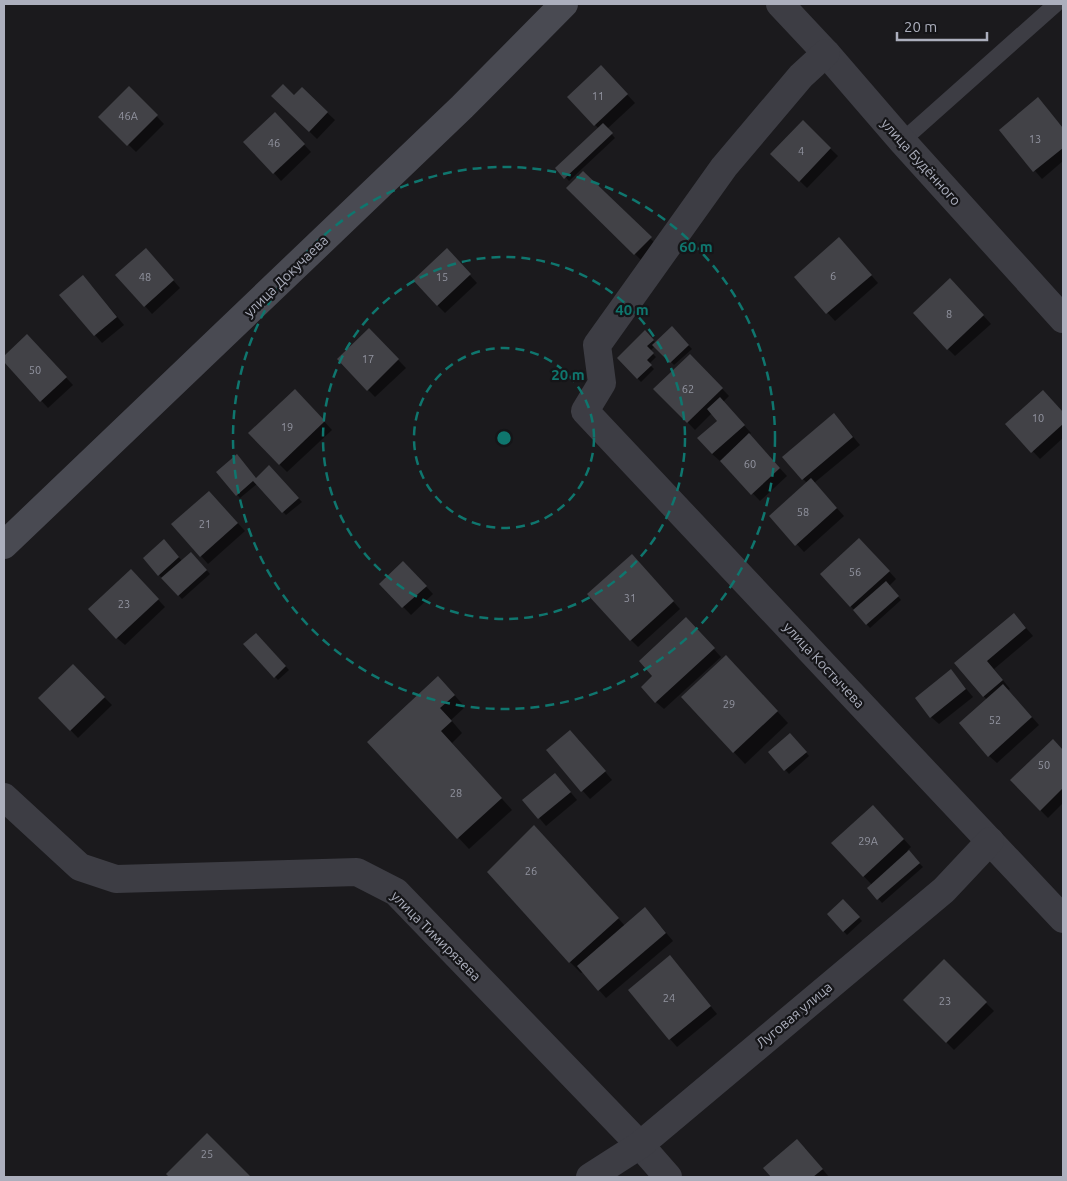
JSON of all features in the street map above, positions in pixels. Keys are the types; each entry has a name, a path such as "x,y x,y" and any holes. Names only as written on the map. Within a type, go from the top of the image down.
{"main road":[{"name":"улица Докучаева","path":"4,545 462,107 564,4"}],"street":[{"name":"улица Будённого","path":"780,4 826,53 902,142 1063,320"},
{"name":"улица Костычева","path":"826,53 801,76 724,167 597,345 602,383 585,411 1063,919"},
{"name":"улица Тимирязева","path":"4,797 80,867 116,879 357,872 396,892 640,1145 668,1177"},
{"name":"Луговая улица","path":"590,1177 640,1145 944,890 990,842"}],"lane":[{"path":"902,142 1056,4"}],"building":[{"path":"601,65 628,94 594,126 567,97"},
{"path":"283,84 294,95 302,87 328,112 309,132 271,96"},
{"path":"129,86 158,115 127,146 98,117"},
{"path":"1038,97 1063,128 1063,148 1033,172 999,130"},
{"path":"275,112 305,144 273,174 243,142"},
{"path":"803,120 831,148 799,182 770,154"},
{"path":"603,123 613,133 564,179 555,168"},
{"path":"583,171 652,237 634,255 566,188"},
{"path":"839,237 872,275 826,314 794,277"},
{"path":"146,248 174,280 144,307 115,275"},
{"path":"447,248 471,274 437,306 413,280"},
{"path":"83,275 117,317 94,336 59,295"},
{"path":"950,278 984,315 947,350 913,313"},
{"path":"672,326 689,345 670,363 652,345"},
{"path":"369,328 399,359 367,391 337,359"},
{"path":"645,330 654,340 647,346 654,353 647,360 652,365 637,379 617,358"},
{"path":"27,334 67,377 40,402 4,362 4,356"},
{"path":"690,354 723,388 687,423 653,389"},
{"path":"295,389 325,421 279,465 248,433"},
{"path":"1043,390 1063,412 1063,424 1031,453 1005,424"},
{"path":"720,397 745,425 712,454 697,438 717,421 707,409"},
{"path":"834,413 853,437 802,480 782,457"},
{"path":"749,433 780,468 751,495 720,461"},
{"path":"237,454 256,478 269,465 299,498 282,513 253,481 236,496 216,472"},
{"path":"811,478 837,508 795,546 769,516"},
{"path":"209,491 238,523 200,557 171,524"},
{"path":"859,538 890,571 850,607 820,574"},
{"path":"164,539 179,557 158,576 143,558"},
{"path":"191,552 207,570 178,596 161,578"},
{"path":"632,554 674,601 630,641 587,594"},
{"path":"403,561 427,586 402,608 379,584"},
{"path":"131,569 159,599 116,639 88,609"},
{"path":"886,581 899,596 866,625 853,610"},
{"path":"1014,613 1026,628 987,661 1003,680 983,697 954,663"},
{"path":"686,617 715,648 655,703 641,687 652,676 639,661"},
{"path":"256,633 286,666 274,678 243,644"},
{"path":"726,655 778,711 733,753 681,697"},
{"path":"73,664 105,697 70,731 38,698"},
{"path":"951,669 966,689 930,718 915,698"},
{"path":"438,676 455,695 440,708 452,721 441,731 502,798 457,839 367,742"},
{"path":"1003,684 1032,717 988,757 959,723"},
{"path":"570,730 606,771 581,792 546,750"},
{"path":"790,733 807,752 784,771 768,752"},
{"path":"1053,739 1063,750 1063,788 1040,811 1010,780"},
{"path":"555,773 571,792 538,819 522,800"},
{"path":"873,805 904,839 863,877 831,843"},
{"path":"534,825 619,918 569,963 487,872"},
{"path":"909,850 920,863 877,900 867,888"},
{"path":"843,899 860,917 843,932 827,914"},
{"path":"645,907 666,933 598,991 577,966"},
{"path":"670,955 711,1006 669,1040 628,990"},
{"path":"944,959 987,1002 946,1043 903,1000"},
{"path":"207,1133 251,1177 169,1177 166,1174"},
{"path":"797,1139 823,1169 813,1177 771,1177 763,1168"}]}
